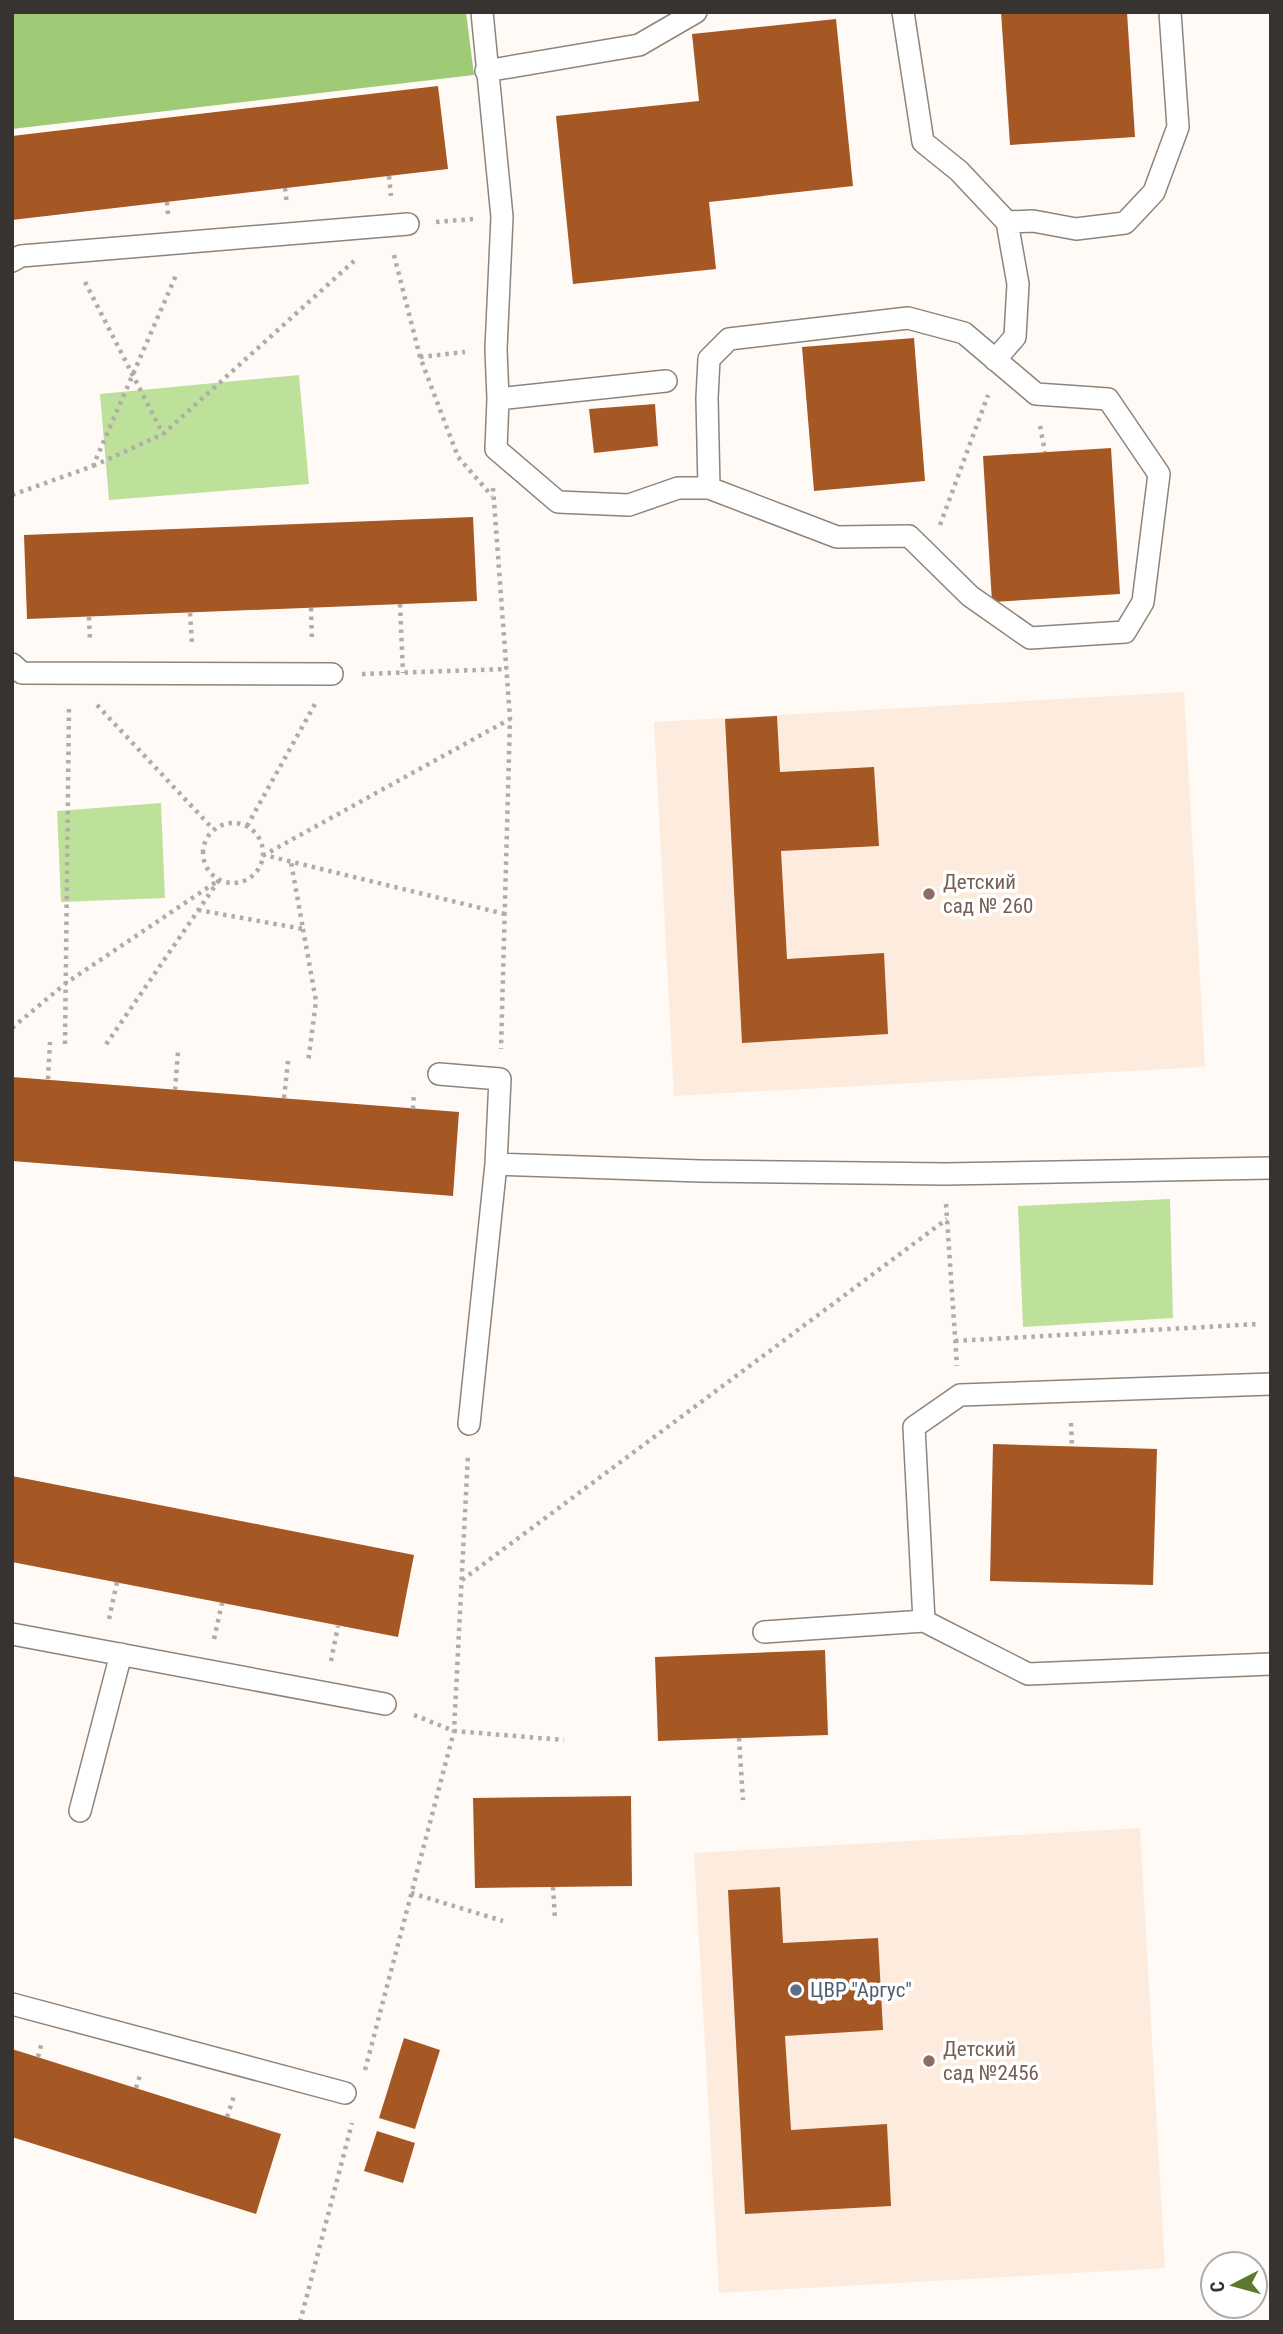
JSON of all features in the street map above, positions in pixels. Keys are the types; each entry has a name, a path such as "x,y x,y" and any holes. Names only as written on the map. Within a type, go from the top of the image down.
{"lane":[{"path":"482,12 502,217 496,349 496,449 558,502 629,505 678,488 709,488 836,537 909,536 970,596 1030,638 1125,632 1143,602 1159,474 1108,399 1036,394 964,333 908,318 729,339 709,359 709,488"},
{"path":"486,71 639,46 696,12"},
{"path":"903,12 923,142 959,171 1007,222 1018,284 1015,337 997,362"},
{"path":"1007,222 1033,221 1076,229 1125,223 1154,192 1178,127 1170,12"},
{"path":"12,261 20,256 408,223"},
{"path":"498,399 666,381"},
{"path":"12,664 22,673 332,674"},
{"path":"439,1074 500,1079 496,1164 469,1424"},
{"path":"496,1164 700,1171 945,1174 1271,1168"},
{"path":"924,1621 914,1427 960,1395 1271,1384"},
{"path":"764,1632 924,1621 1028,1674 1271,1664"},
{"path":"12,1634 386,1704"},
{"path":"80,1811 112,1653"},
{"path":"12,2004 345,2093"}],"path":[{"path":"408,223 502,217"},
{"path":"386,225 420,356 458,457 493,497"},
{"path":"93,466 191,240"},
{"path":"69,253 163,434"},
{"path":"12,495 93,466 163,434 356,260"},
{"path":"420,356 496,349"},
{"path":"930,556 997,362"},
{"path":"496,449 493,497 510,718 500,1079"},
{"path":"400,604 403,673"},
{"path":"247,826 332,674 507,669"},
{"path":"69,674 213,829"},
{"path":"65,1044 69,674"},
{"path":"264,855 510,718"},
{"path":"236,822 247,826 257,833 263,844 264,855 260,867 253,876 243,882 231,884 219,880 210,873 204,862 202,850 206,839 213,829 224,824 236,822"},
{"path":"264,855 505,914"},
{"path":"291,862 316,1001 309,1063"},
{"path":"12,1028 66,983 219,880"},
{"path":"105,1046 219,880"},
{"path":"198,911 303,929"},
{"path":"48,1079 50,1042"},
{"path":"175,1090 178,1052"},
{"path":"284,1098 288,1061"},
{"path":"945,1174 960,1395"},
{"path":"462,1580 947,1220"},
{"path":"955,1340 1258,1324"},
{"path":"364,2074 454,1731 469,1424"},
{"path":"112,1653 117,1582"},
{"path":"386,1704 454,1731 564,1740"},
{"path":"739,1738 743,1800"},
{"path":"553,1887 555,1919"},
{"path":"411,1893 503,1922"},
{"path":"300,2322 354,2113"}],"shaded area":[{"name":"Детский сад № 260","path":"1184,692 1205,1067 674,1096 654,722"},
{"name":"Детский сад №2456","path":"1140,1828 1165,2268 719,2293 694,1853"}],"green space":[{"path":"12,12 466,12 474,75 12,129"},
{"path":"299,375 309,484 109,500 100,394"},
{"path":"161,803 165,898 61,902 57,811"},
{"path":"1170,1199 1173,1318 1023,1327 1018,1206"}],"building":[{"path":"1001,12 1127,12 1135,137 1010,145"},
{"path":"836,19 853,186 709,202 716,269 573,284 556,116 699,101 692,34"},
{"path":"438,86 448,169 12,220 12,136"},
{"path":"914,338 925,481 814,491 802,347"},
{"path":"655,404 658,446 594,453 589,409"},
{"path":"1111,448 1120,594 992,602 983,456"},
{"path":"473,517 477,601 27,619 24,535"},
{"path":"777,716 780,772 874,767 879,846 781,851 787,959 884,953 888,1034 742,1043 725,719"},
{"path":"12,1077 459,1112 453,1196 12,1161"},
{"path":"993,1444 1157,1449 1153,1585 990,1581"},
{"path":"12,1476 414,1555 398,1637 12,1562"},
{"path":"825,1650 828,1735 658,1741 655,1657"},
{"path":"631,1796 632,1886 475,1888 473,1798"},
{"path":"780,1887 783,1943 878,1938 883,2030 785,2036 791,2130 887,2124 891,2206 745,2214 728,1890"},
{"path":"404,2038 440,2050 415,2129 379,2118"},
{"path":"12,2049 281,2134 256,2214 12,2137"},
{"path":"377,2131 415,2143 403,2183 364,2171"}],"place":[{"name":"Детский сад № 260","path":"929,894"},
{"name":"ЦВР \"Аргус\"","path":"796,1990"},
{"name":"Детский сад №2456","path":"929,2061"}]}
